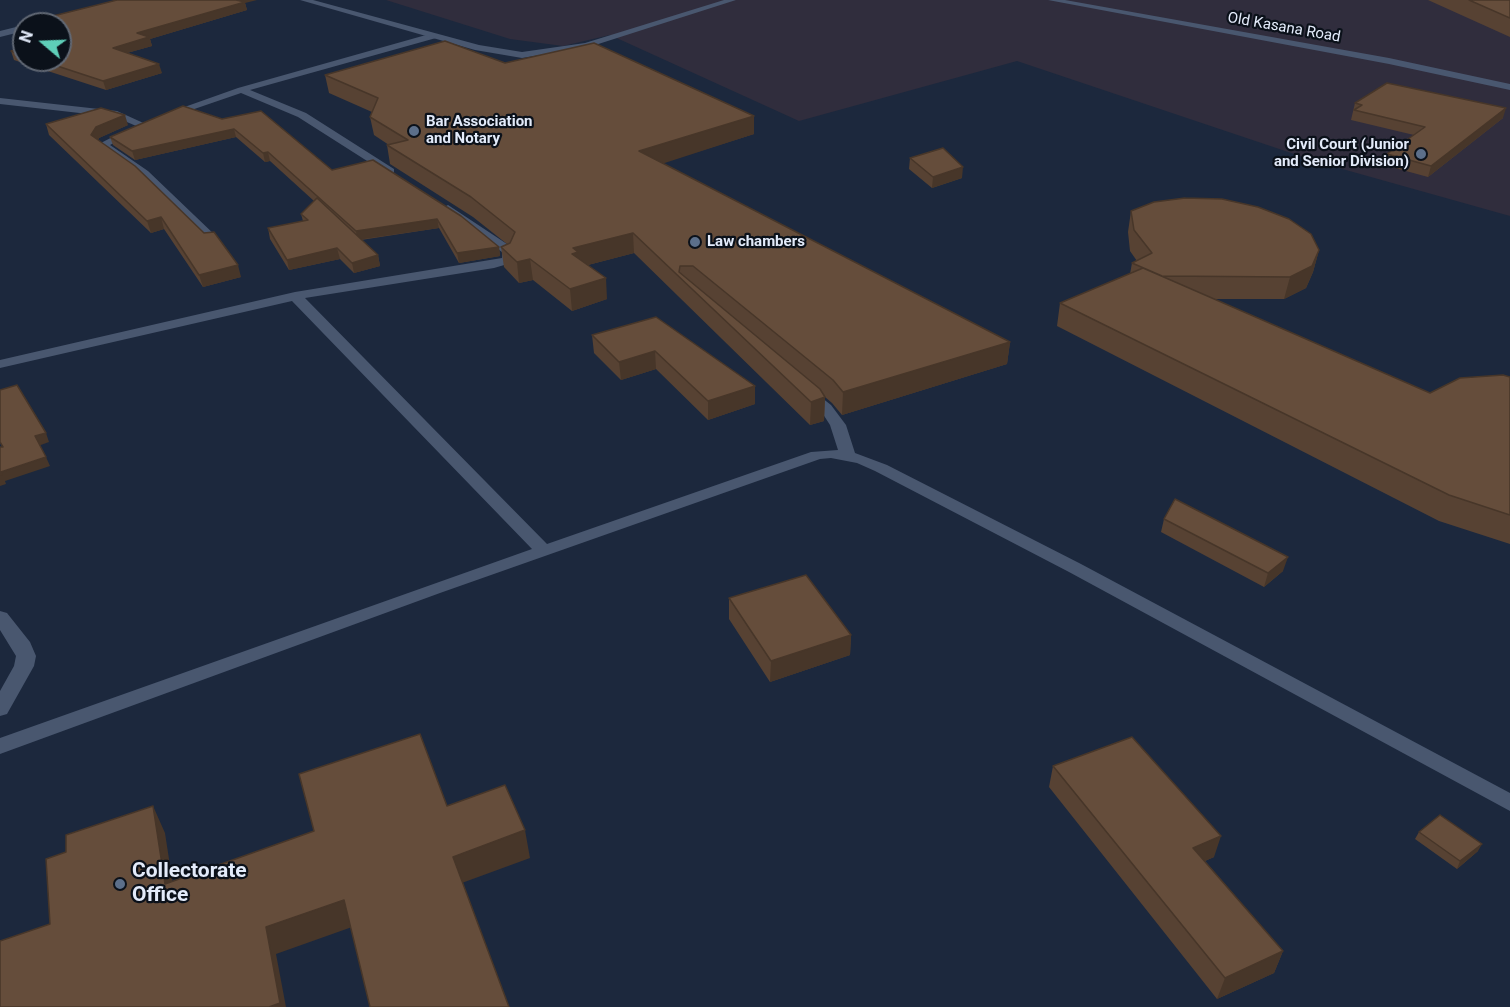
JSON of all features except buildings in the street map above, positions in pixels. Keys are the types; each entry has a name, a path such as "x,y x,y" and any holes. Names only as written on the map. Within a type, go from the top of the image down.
{"street":[{"path":"304,0 489,51 530,55 586,45 732,0"},
{"name":"Old Kasana Road","path":"1052,0 1389,61 1510,87"},
{"path":"213,240 144,173 102,145 152,121 242,90 433,36"},
{"path":"242,90 302,115 399,177"},
{"path":"0,101 117,114 152,121"},
{"path":"0,364 295,296 507,260 510,254 506,249 439,202"},
{"path":"295,296 544,551"},
{"path":"793,381 826,408 838,425 848,456"},
{"path":"0,746 544,551 817,455 831,453 848,456 881,468 1075,568 1510,803"},
{"path":"0,617 23,647 26,656 24,666 0,709"}],"shaded area":[{"path":"386,0 1510,0 1510,216 1321,163 1017,61 799,121 610,35 563,46 510,39"}],"place":[{"name":"Bar Association and Notary","path":"414,131"},
{"name":"Civil Court (Junior and Senior Division)","path":"1421,154"},
{"name":"Law chambers","path":"695,242"},
{"name":"Collectorate Office","path":"120,884"}]}
